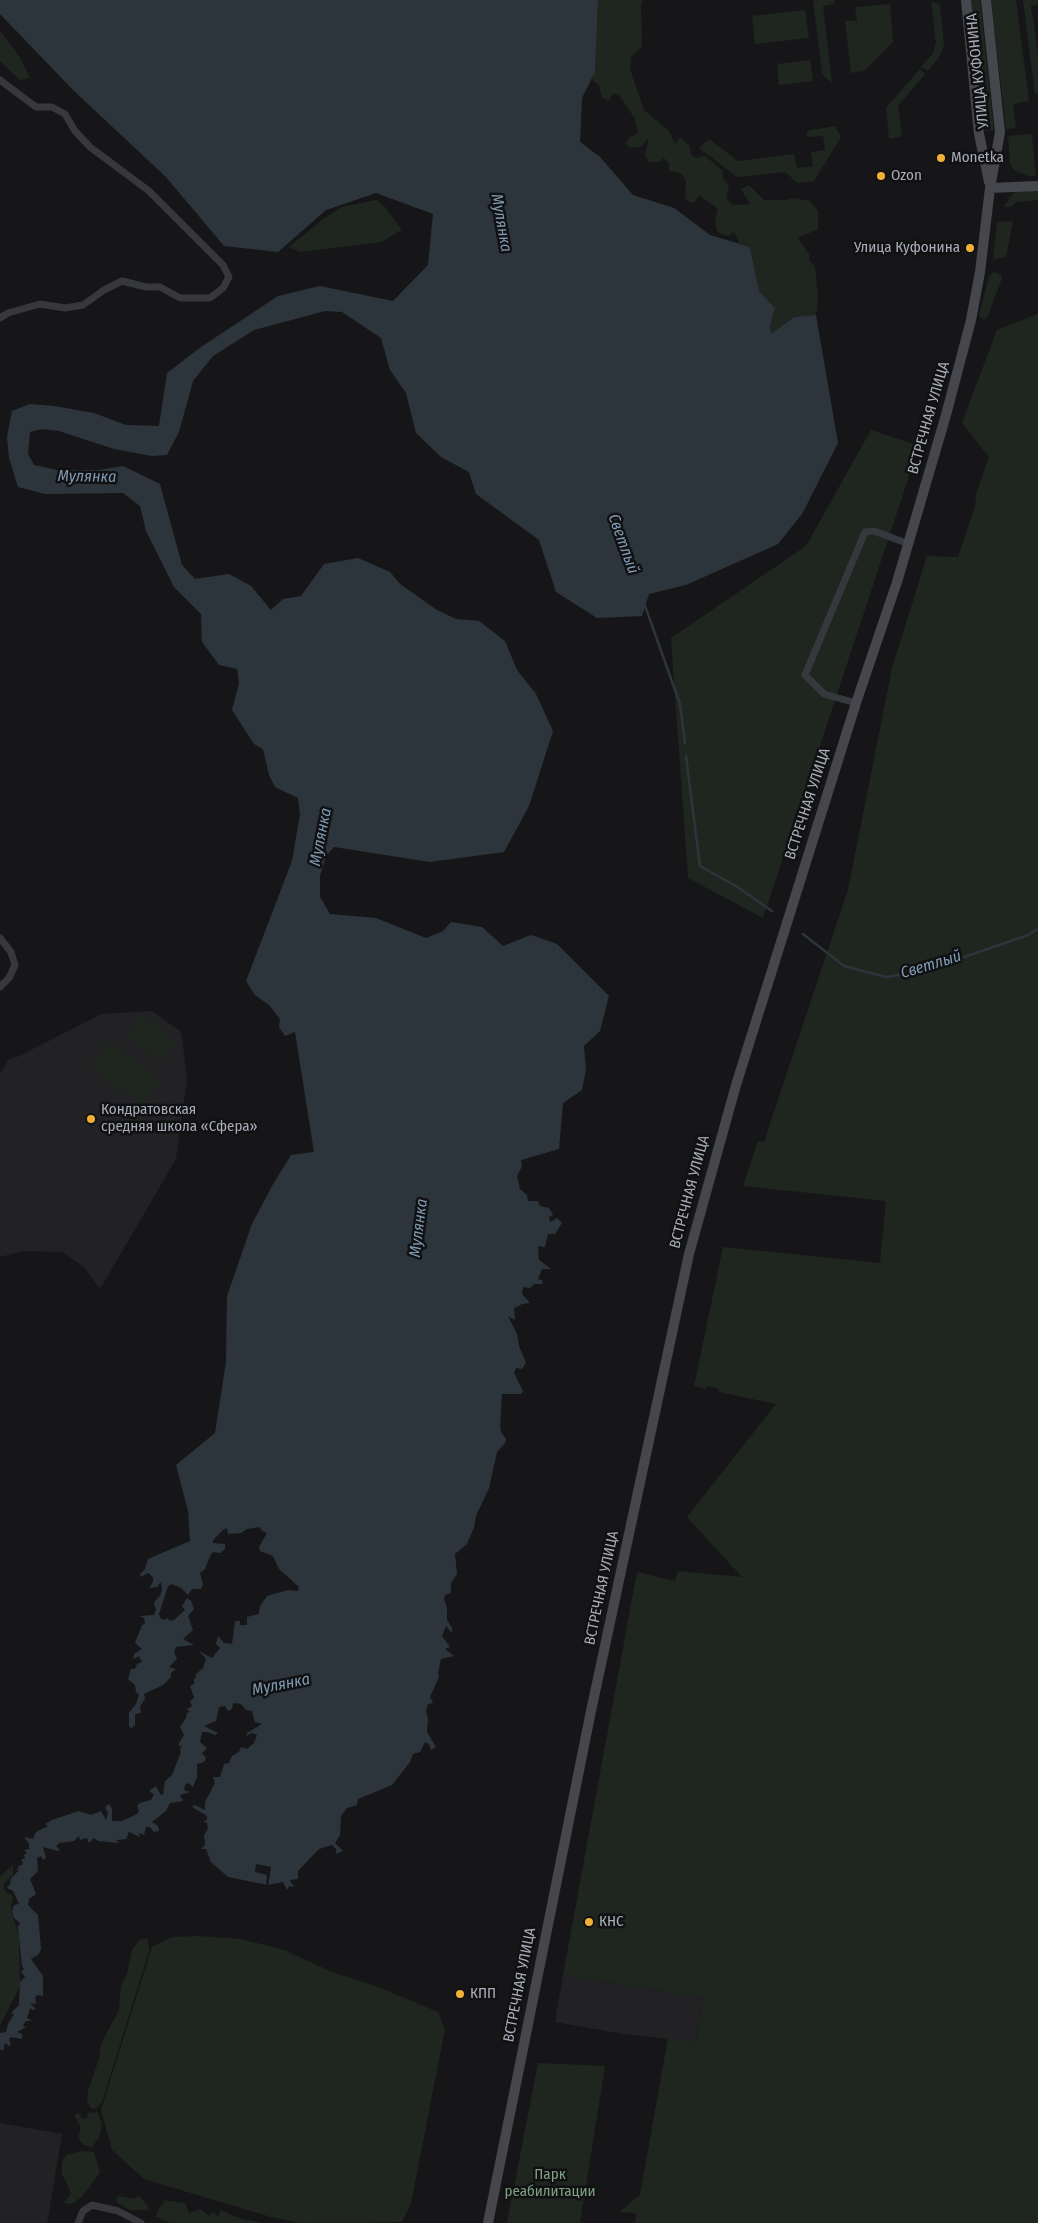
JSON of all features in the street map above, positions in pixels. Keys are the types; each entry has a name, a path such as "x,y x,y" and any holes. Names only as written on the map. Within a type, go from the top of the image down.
{"main road":[{"name":"УЛИЦА КУФОНИНА","path":"966,0 979,134 990,188"},
{"name":"УЛИЦА КУФОНИНА","path":"986,0 1000,132 990,188"},
{"path":"990,188 1038,186"},
{"name":"ВСТРЕЧНАЯ УЛИЦА","path":"488,2223 591,1711 689,1254 736,1085 856,703 909,544 946,416 971,320 984,248 990,188"}],"street":[{"path":"0,80 36,107 52,107 65,114 75,131 90,147 149,190 223,265 229,277 223,288 210,298 180,298 160,288 146,287 122,281 104,290 84,305 65,308 40,304 8,313 0,318"},
{"path":"0,309 8,313"},
{"path":"856,703 824,694 804,675 865,532 874,531 909,544"},
{"path":"0,938 11,952 15,965 14,971 0,987"},
{"path":"78,2223 85,2209 96,2205 118,2211 141,2223"}],"shaded area":[{"name":"Кондратовская средняя школа «Сфера»","path":"152,1011 180,1031 182,1039 187,1079 176,1159 100,1289 84,1267 63,1252 23,1251 0,1257 0,1074 9,1059 17,1057 102,1014"},
{"path":"563,1975 703,1998 696,2042 624,2034 555,2022"},
{"path":"0,2123 62,2134 47,2223 0,2223"}],"green space":[{"path":"598,0 644,0 641,2 642,46 631,57 630,69 644,110 668,130 675,144 680,138 689,145 692,156 696,158 705,156 723,171 723,179 729,186 726,198 732,205 750,204 741,189 749,185 764,200 787,200 794,198 810,201 818,211 818,229 798,238 809,254 809,260 815,267 818,297 816,315 794,317 771,334 770,326 775,308 759,291 750,247 739,243 734,232 727,236 717,232 715,221 718,209 699,195 696,201 691,203 685,198 686,180 681,173 669,171 669,164 664,158 659,162 649,162 645,155 649,138 640,147 630,148 626,143 630,137 638,133 635,119 620,96 613,93 608,101 602,98 599,85 592,80 595,72"},
{"path":"813,0 835,0 833,4 823,6 832,83 822,74"},
{"path":"970,0 980,0 994,130 985,131"},
{"path":"991,0 1016,0 1029,101 1013,104 1016,128 1006,129"},
{"path":"1023,0 1038,0 1038,4 1031,6 1038,54 1038,92 1035,95"},
{"path":"931,1 940,5 944,45 939,57 928,71 921,67 933,53 936,43"},
{"path":"890,4 893,42 864,71 851,73 845,21 857,21 855,7"},
{"path":"805,10 809,38 755,44 752,16"},
{"path":"0,31 19,56 30,78 20,80 0,61"},
{"path":"810,60 813,81 779,85 777,64"},
{"path":"920,69 925,74 898,106 902,136 889,139 886,108"},
{"path":"835,126 841,137 814,181 798,183 785,172 737,177 699,148 709,139 738,161 794,154 797,168 813,166 811,152 825,150 823,136 807,137 807,131"},
{"path":"1032,134 1036,176 1028,176 1014,170 1010,163 1008,136"},
{"path":"1038,190 1038,200 1016,202 1011,207 1004,207 1011,196 1017,191"},
{"path":"376,200 385,207 402,230 381,242 300,252 289,247 322,220 342,207"},
{"path":"1013,221 1006,257 993,259 997,222"},
{"path":"994,272 1000,274 1002,278 987,318 984,320 979,316 989,276"},
{"path":"1038,314 1038,2223 635,2223 636,2213 619,2212 640,2195 668,2038 696,2042 703,1998 563,1975 637,1572 675,1581 678,1571 742,1577 687,1517 776,1404 719,1392 719,1389 707,1386 706,1389 694,1386 723,1247 880,1263 886,1201 743,1186 758,1141 764,1142 848,890 892,668 927,556 958,557 975,507 976,494 989,457 962,423 997,330"},
{"path":"871,430 919,446 763,918 688,878 671,638 806,546"},
{"path":"142,1015 177,1042 161,1063 126,1036"},
{"path":"109,1041 161,1081 142,1106 90,1067"},
{"path":"13,1865 13,1876 3,1886 6,1892 13,1896 11,1910 19,1936 20,1986 0,2025 0,1876"},
{"path":"198,1936 241,1939 284,1950 332,1972 378,1987 438,2012 445,2029 411,2203 402,2222 300,2223 271,2217 144,2179 112,2150 101,2110 152,1947 172,1937"},
{"path":"140,1939 148,1939 149,1951 102,2102 97,2108 91,2109 87,2101 88,2091 99,2059 101,2044 119,2010 121,1986 127,1974 132,1950"},
{"name":"Парк реабилитации","path":"538,2063 605,2066 580,2223 507,2223"},
{"path":"97,2112 102,2124 100,2136 92,2147 85,2146 78,2138 81,2127 74,2115 78,2113 83,2119 88,2117 87,2113"},
{"path":"81,2151 94,2152 100,2172 82,2197 71,2204 63,2203 71,2194 62,2175 62,2162 66,2155"},
{"path":"138,2195 147,2205 148,2210 131,2210 117,2203 116,2198 119,2196 135,2199"},
{"path":"163,2200 185,2203 189,2213 200,2209 209,2216 213,2212 218,2217 221,2210 238,2218 262,2223 171,2223 156,2217 160,2206 164,2204"}],"water":[{"name":"Мулянка","path":"0,0 598,0 595,72 582,98 580,142 600,157 633,195 674,208 710,235 750,247 759,291 775,308 770,326 771,334 794,317 816,315 838,443 802,514 778,544 686,585 649,594 642,616 597,618 556,592 539,540 476,494 469,472 441,457 416,433 406,393 390,370 381,338 342,312 325,311 254,330 213,356 193,381 179,432 167,455 152,456 114,449 59,431 42,429 30,432 28,454 34,465 57,470 99,470 123,466 160,484 182,565 195,579 229,574 251,586 271,610 283,599 301,596 324,564 358,558 390,572 400,584 437,610 456,619 479,621 505,641 517,670 536,694 553,731 529,806 504,852 430,862 334,847 326,856 320,876 320,897 330,914 376,918 426,938 443,931 451,922 482,927 503,946 531,935 557,944 609,996 600,1031 584,1046 586,1070 582,1090 563,1103 559,1149 521,1160 522,1166 517,1176 520,1189 527,1195 528,1201 538,1201 540,1206 549,1208 553,1215 549,1217 550,1222 557,1218 562,1223 555,1234 548,1234 545,1247 538,1246 539,1260 551,1269 542,1269 538,1279 543,1281 542,1284 534,1284 530,1288 523,1287 522,1294 530,1303 514,1308 515,1320 508,1316 517,1334 519,1346 526,1363 522,1369 516,1368 514,1373 523,1391 521,1394 502,1394 500,1426 501,1432 506,1439 505,1443 497,1452 489,1488 476,1516 467,1544 455,1554 457,1574 451,1583 451,1593 445,1595 444,1599 447,1608 447,1620 452,1628 452,1633 446,1626 442,1636 450,1647 445,1649 454,1656 441,1659 439,1677 430,1697 433,1703 428,1704 426,1711 428,1719 427,1732 436,1747 431,1750 429,1744 425,1742 420,1752 413,1754 410,1762 392,1785 358,1799 357,1805 347,1808 341,1816 340,1835 335,1843 343,1851 336,1854 336,1849 332,1845 319,1849 298,1871 298,1879 290,1880 294,1887 289,1886 287,1890 283,1882 268,1885 228,1877 211,1862 206,1849 201,1849 205,1845 204,1835 208,1829 207,1823 203,1821 207,1820 207,1816 192,1807 195,1805 205,1810 205,1802 215,1783 213,1777 220,1777 224,1764 229,1763 232,1756 239,1752 241,1747 247,1749 254,1743 257,1735 252,1733 246,1736 247,1733 262,1724 255,1722 252,1711 246,1710 241,1704 233,1703 232,1709 228,1711 225,1706 219,1707 216,1721 204,1726 218,1733 215,1735 202,1732 200,1742 207,1748 202,1753 206,1758 204,1762 197,1764 197,1777 193,1787 188,1783 185,1785 184,1790 190,1792 180,1795 183,1801 170,1803 166,1811 152,1822 158,1826 159,1831 154,1832 150,1827 146,1827 144,1835 139,1833 140,1837 129,1832 126,1839 116,1840 119,1843 98,1841 94,1838 89,1843 87,1838 80,1840 79,1836 74,1841 59,1843 56,1846 60,1850 58,1851 43,1847 46,1858 43,1860 41,1856 37,1858 38,1871 30,1879 36,1894 29,1899 28,1905 38,1915 41,1949 39,1954 31,1959 43,1976 43,1996 38,1995 35,1997 36,2004 30,2003 36,2009 30,2008 27,2018 32,2021 26,2021 23,2026 26,2027 17,2032 22,2034 22,2039 11,2037 9,2039 11,2045 9,2046 5,2043 3,2051 0,2049 0,2033 6,2032 14,2014 11,2013 19,2005 20,1982 25,1977 21,1972 24,1969 22,1966 18,1927 20,1923 14,1918 12,1911 14,1905 19,1904 13,1891 7,1888 11,1882 10,1880 19,1870 16,1870 19,1868 18,1865 21,1866 23,1863 21,1860 25,1858 24,1855 27,1853 24,1850 29,1849 29,1844 24,1837 33,1839 36,1832 48,1826 45,1824 79,1811 91,1815 101,1811 106,1820 108,1813 105,1807 109,1804 112,1809 112,1821 122,1821 137,1814 139,1811 137,1806 140,1803 151,1800 154,1794 149,1791 156,1786 160,1794 163,1795 165,1781 172,1775 181,1752 182,1745 179,1747 179,1743 184,1735 180,1727 187,1713 190,1712 187,1709 192,1706 190,1701 194,1698 190,1686 194,1684 195,1675 203,1668 206,1659 199,1651 212,1658 220,1648 216,1644 218,1636 224,1643 232,1644 235,1621 240,1621 240,1625 247,1625 247,1617 259,1614 260,1606 267,1596 288,1590 298,1591 299,1587 279,1569 273,1556 260,1551 259,1547 267,1533 262,1531 260,1527 247,1529 241,1533 228,1534 227,1528 224,1529 213,1540 213,1543 225,1544 225,1549 220,1553 213,1552 210,1556 205,1569 200,1573 203,1585 201,1589 192,1589 188,1595 181,1588 172,1584 168,1586 159,1614 160,1618 165,1620 167,1618 170,1621 174,1620 185,1610 182,1606 187,1598 191,1601 194,1609 188,1616 193,1630 183,1639 194,1645 176,1647 174,1652 177,1659 169,1667 176,1669 163,1685 144,1694 145,1699 140,1706 141,1713 135,1714 135,1725 132,1728 129,1727 129,1713 136,1704 139,1695 136,1692 135,1685 128,1679 131,1669 135,1669 137,1664 142,1662 139,1656 133,1659 134,1654 142,1649 135,1643 142,1625 145,1624 144,1618 139,1616 154,1615 156,1610 154,1602 160,1596 162,1589 161,1582 157,1587 149,1588 153,1582 153,1577 148,1573 141,1577 140,1574 145,1569 148,1559 190,1541 188,1511 176,1465 215,1433 226,1362 227,1296 252,1224 272,1186 291,1155 314,1152 295,1032 285,1036 279,1027 280,1019 269,1005 255,995 246,981 292,861 300,814 298,798 275,787 269,775 263,749 254,744 232,710 239,683 237,669 219,665 202,642 201,614 174,587 146,531 140,506 123,493 45,494 18,487 9,458 7,437 12,411 30,404 54,406 94,413 126,425 159,426 167,373 201,347 278,296 320,286 393,301 428,265 433,214 376,193 326,210 278,252 224,246 166,177 74,91 0,14"}],"pier":[{"path":"256,1864 271,1867 268,1887 266,1886 267,1875 255,1872"}],"waterway":[{"name":"Светлый","path":"644,603 680,704 685,743"},
{"name":"Светлый","path":"686,756 700,866 736,886 772,911"},
{"name":"Светлый","path":"803,934 844,966 886,977 921,972 1028,935 1038,929"}],"place":[{"name":"Monetka","path":"941,158"},
{"name":"Ozon","path":"881,176"},
{"name":"Улица Куфонина","path":"970,248"},
{"name":"Кондратовская средняя школа «Сфера»","path":"91,1119"},
{"name":"КНС","path":"589,1922"},
{"name":"КПП","path":"460,1994"}]}
